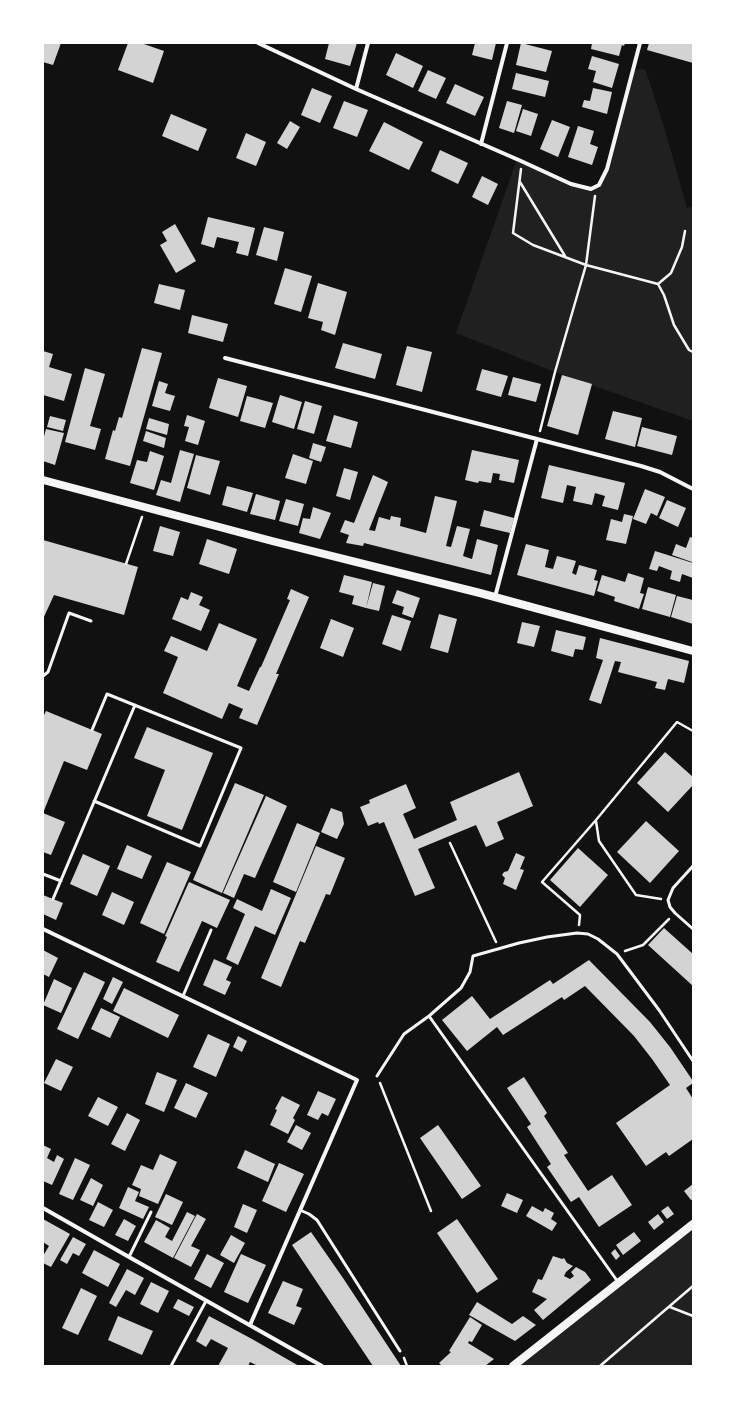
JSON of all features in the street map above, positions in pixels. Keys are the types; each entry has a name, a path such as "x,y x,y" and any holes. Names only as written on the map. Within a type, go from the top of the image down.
{"main road":[{"path":"43,480 494,597 693,651"},
{"path":"513,1366 693,1224"}],"street":[{"path":"258,43 356,90 571,184 591,189 600,185 607,169 640,43"},
{"path":"356,90 368,43"},
{"path":"481,144 507,43"},
{"path":"225,358 641,466 660,472 693,489"},
{"path":"494,597 538,439"},
{"path":"43,929 357,1080 250,1325"},
{"path":"43,1208 250,1325 317,1365 322,1366"}],"lane":[{"path":"43,676 48,672 69,613 91,621"},
{"path":"92,730 108,694 242,748 200,846 94,802"},
{"path":"53,899 135,705"},
{"path":"693,866 673,888 668,900 670,907 675,913 693,929"},
{"path":"43,874 61,881"},
{"path":"182,996 211,930"},
{"path":"377,1076 404,1034 429,1016 461,988 470,972 473,956 499,948 547,937 577,933 588,934 598,939 616,954 659,1010 693,1061"},
{"path":"429,1016 618,1282"},
{"path":"300,1210 317,1220 400,1351"},
{"path":"129,1257 151,1212"},
{"path":"171,1366 206,1301"}],"path":[{"path":"521,161 520,181 513,233 533,245 586,265 658,284 664,296 674,325 689,350 693,352"},
{"path":"520,181 565,256"},
{"path":"538,439 555,372 586,265 596,188"},
{"path":"658,284 671,273 682,247 685,231"},
{"path":"126,564 144,511"},
{"path":"577,933 580,914 542,882 596,820 677,722 693,731"},
{"path":"596,820 599,841 636,895 668,900"},
{"path":"450,843 499,948"},
{"path":"616,954 643,945 675,913"},
{"path":"377,1076 431,1211"},
{"path":"600,1366 693,1286"},
{"path":"670,1306 693,1316"}],"shaded area":[{"path":"642,69 646,71 665,130 687,208 693,206 693,421 555,372 456,333 517,159 571,184 596,188 603,179 632,71"},
{"path":"693,1224 693,1366 518,1366"}],"building":[{"path":"43,43 61,43 53,65 43,62"},
{"path":"128,43 141,43 164,51 153,83 118,70"},
{"path":"329,43 357,43 350,66 325,59"},
{"path":"475,43 496,43 492,60 472,55"},
{"path":"521,43 552,51 546,72 516,65"},
{"path":"592,43 625,43 624,46 622,45 619,56 591,49"},
{"path":"649,43 693,44 693,63 647,50"},
{"path":"396,53 423,66 413,88 386,75"},
{"path":"592,56 619,64 612,88 593,82 596,71 588,69"},
{"path":"428,70 446,78 436,99 418,91"},
{"path":"516,73 549,81 545,97 512,89"},
{"path":"455,84 484,97 475,116 446,103"},
{"path":"312,88 332,96 320,123 301,115"},
{"path":"593,88 612,92 607,114 582,107 584,100 590,101"},
{"path":"344,101 368,110 357,137 333,128"},
{"path":"507,101 522,105 514,133 499,128"},
{"path":"523,109 538,114 531,136 516,131"},
{"path":"171,114 207,129 198,151 162,136"},
{"path":"552,120 570,127 558,157 540,149"},
{"path":"290,121 300,127 287,149 277,143"},
{"path":"384,122 423,142 409,170 369,151"},
{"path":"578,126 594,131 590,144 598,147 592,165 568,157"},
{"path":"246,133 266,142 256,166 236,158"},
{"path":"440,150 468,163 458,184 431,171"},
{"path":"482,176 498,184 488,205 472,197"},
{"path":"208,217 255,228 248,256 236,253 239,242 217,237 214,248 201,244"},
{"path":"175,224 196,261 176,273 160,245 167,241 162,232"},
{"path":"264,227 284,232 277,261 256,255"},
{"path":"285,268 312,276 301,312 274,304"},
{"path":"318,283 347,292 335,335 321,330 323,322 308,318"},
{"path":"159,284 185,290 180,310 154,303"},
{"path":"192,315 228,324 223,342 188,333"},
{"path":"343,343 382,354 375,379 335,368"},
{"path":"407,346 432,352 422,392 396,385"},
{"path":"142,348 162,353 130,466 105,459 113,430 115,431 119,417 122,418"},
{"path":"43,351 53,354 49,367 72,374 64,401 43,395"},
{"path":"85,368 105,374 90,426 101,429 95,450 65,442"},
{"path":"482,369 508,376 501,397 476,390"},
{"path":"562,375 592,384 578,435 547,426"},
{"path":"513,377 541,384 536,402 508,395"},
{"path":"218,378 247,386 238,417 209,408"},
{"path":"159,381 168,384 165,393 175,396 170,411 152,406"},
{"path":"280,395 302,402 294,429 272,422"},
{"path":"247,396 273,403 265,428 240,421"},
{"path":"305,401 322,406 314,434 297,429"},
{"path":"613,411 642,418 635,447 605,439"},
{"path":"187,415 205,421 198,445 185,441 189,427 184,426"},
{"path":"334,415 358,422 351,448 326,441"},
{"path":"50,416 66,420 63,431 47,427"},
{"path":"149,418 169,424 167,435 146,429"},
{"path":"642,427 677,436 672,455 637,446"},
{"path":"46,429 64,433 55,465 43,461 43,440"},
{"path":"146,431 166,438 164,448 143,441"},
{"path":"313,443 326,447 321,462 309,458"},
{"path":"180,450 194,454 180,502 156,495 161,480 171,483"},
{"path":"472,450 519,460 514,483 499,480 500,474 493,473 491,483 479,481 478,483 465,480"},
{"path":"150,451 164,456 154,490 130,483 137,460 147,462"},
{"path":"293,454 313,461 306,484 285,478"},
{"path":"196,455 220,461 210,495 187,488"},
{"path":"549,465 625,483 618,510 602,506 605,496 595,493 592,505 573,501 576,487 567,485 563,503 541,498"},
{"path":"344,468 358,472 350,500 336,496"},
{"path":"373,475 388,482 369,530 375,531 379,517 390,520 391,516 401,518 400,526 426,533 435,496 457,501 446,546 451,547 457,526 470,529 463,556 472,559 477,539 498,545 491,575 364,543 363,546 346,543 349,535 340,532 345,520 354,523"},
{"path":"227,486 253,493 247,512 222,505"},
{"path":"645,489 665,497 657,516 651,513 646,524 633,519"},
{"path":"256,494 280,501 275,520 250,514"},
{"path":"286,499 304,504 298,526 279,521"},
{"path":"667,500 686,508 678,527 659,518"},
{"path":"313,507 331,513 320,539 299,533 303,518 310,519"},
{"path":"484,510 514,518 510,533 480,526"},
{"path":"624,514 633,516 626,544 606,540 611,519 622,522"},
{"path":"160,526 180,532 173,556 153,551"},
{"path":"690,537 693,538 692,562 672,555 676,544 686,548"},
{"path":"207,539 237,549 229,574 199,564"},
{"path":"43,540 138,567 124,615 54,595 43,619"},
{"path":"526,544 549,550 545,567 553,569 557,556 576,561 572,573 576,575 579,565 597,570 594,580 598,581 594,596 517,575"},
{"path":"655,551 693,563 693,578 682,574 680,582 670,579 672,571 659,566 657,571 649,569"},
{"path":"628,573 644,578 640,593 644,594 639,609 614,601 615,597 597,591 602,575 625,582"},
{"path":"344,575 372,582 366,608 352,604 354,596 339,592"},
{"path":"373,583 385,586 379,611 366,608"},
{"path":"648,587 676,595 670,617 642,609"},
{"path":"291,589 309,597 276,674 279,674 257,725 239,718 243,709 229,703 222,719 163,693 178,657 164,651 171,636 207,651 219,623 257,639 237,686 249,691 290,600 287,599"},
{"path":"397,590 420,598 413,618 402,614 404,607 392,603"},
{"path":"191,592 203,597 199,605 210,610 201,631 172,619 181,597 188,600"},
{"path":"677,596 693,600 693,624 671,617"},
{"path":"439,614 457,619 448,653 430,648"},
{"path":"392,615 411,621 401,651 382,644"},
{"path":"331,619 354,628 343,657 320,648"},
{"path":"522,622 540,626 534,647 517,643"},
{"path":"556,630 586,637 583,650 575,649 573,657 551,651"},
{"path":"600,638 689,661 684,683 668,679 665,690 655,688 657,682 618,672 621,662 615,661 601,704 589,700 603,660 596,658"},
{"path":"46,711 102,734 87,770 64,761 43,813 43,717"},
{"path":"147,727 213,753 182,830 147,816 165,770 134,758"},
{"path":"665,752 693,777 693,785 668,812 637,783"},
{"path":"519,772 533,806 497,822 504,839 486,847 476,825 418,849 435,888 415,896 384,822 379,824 378,822 368,826 360,807 370,803 369,800 406,784 416,808 403,814 414,839 457,820 450,802"},
{"path":"235,783 264,795 222,893 193,880"},
{"path":"266,796 287,806 255,878 244,874 234,898 223,893"},
{"path":"331,808 342,812 344,824 337,839 321,832"},
{"path":"43,813 65,822 51,855 43,852"},
{"path":"646,821 679,851 650,883 617,852"},
{"path":"297,823 320,833 296,892 273,882"},
{"path":"127,845 152,856 142,879 117,869"},
{"path":"316,846 345,858 330,895 326,894 305,943 300,941 281,987 261,978"},
{"path":"578,848 608,875 580,907 550,880"},
{"path":"516,853 525,857 520,869 524,870 516,890 503,884 505,878 502,875 504,872 508,871"},
{"path":"83,854 110,866 97,896 70,884"},
{"path":"167,862 191,872 164,934 140,923"},
{"path":"189,882 230,900 217,928 202,921 179,972 156,962 167,937 165,936"},
{"path":"271,889 291,898 275,935 255,926 238,965 226,959 245,914 233,908 237,899 262,911"},
{"path":"112,892 134,902 124,925 102,915"},
{"path":"43,895 63,903 56,920 43,914"},
{"path":"664,928 693,954 693,986 648,945"},
{"path":"43,950 58,958 49,977 43,974"},
{"path":"214,959 232,967 226,980 231,982 225,995 203,985"},
{"path":"589,960 650,1022 670,1047 693,1081 693,1083 686,1088 693,1099 693,1139 669,1156 666,1152 646,1166 616,1123 670,1085 634,1036 585,986 564,1000 562,997 503,1035 497,1027 467,1051 442,1020 472,996 490,1019 550,980 553,984"},
{"path":"84,972 105,982 78,1039 57,1029"},
{"path":"113,977 123,982 112,1004 103,999"},
{"path":"54,979 72,988 61,1013 43,1005"},
{"path":"124,988 179,1015 168,1038 113,1011"},
{"path":"101,1008 120,1017 110,1038 91,1029"},
{"path":"208,1034 230,1044 216,1077 193,1067"},
{"path":"238,1036 247,1041 242,1052 233,1047"},
{"path":"56,1059 73,1067 61,1091 44,1083"},
{"path":"157,1072 177,1080 164,1112 145,1104"},
{"path":"524,1077 547,1113 544,1116 568,1153 564,1155 588,1191 612,1175 632,1205 599,1227 579,1197 571,1202 547,1167 551,1164 527,1127 531,1124 507,1088"},
{"path":"186,1083 208,1093 196,1118 174,1108"},
{"path":"318,1091 336,1099 328,1116 322,1113 318,1120 307,1115"},
{"path":"282,1096 300,1105 293,1118 295,1120 288,1134 270,1125 277,1110 275,1109"},
{"path":"98,1097 118,1107 108,1126 88,1116"},
{"path":"127,1113 140,1120 125,1151 111,1144"},
{"path":"296,1125 311,1133 302,1150 287,1142"},
{"path":"438,1125 481,1186 462,1199 420,1138"},
{"path":"43,1145 51,1149 47,1158 54,1162 57,1155 64,1159 52,1185 43,1181"},
{"path":"245,1150 275,1164 268,1182 237,1168"},
{"path":"160,1154 177,1162 158,1204 139,1196 141,1189 132,1185 141,1165 153,1170"},
{"path":"75,1158 90,1165 73,1200 59,1194"},
{"path":"279,1163 304,1174 286,1212 262,1201"},
{"path":"91,1178 103,1185 93,1206 80,1200"},
{"path":"693,1184 693,1199 691,1200 684,1191"},
{"path":"128,1187 139,1192 135,1201 149,1207 143,1219 119,1208"},
{"path":"507,1193 523,1200 517,1213 501,1206"},
{"path":"166,1194 183,1202 172,1225 155,1217"},
{"path":"98,1202 113,1210 104,1227 89,1220"},
{"path":"243,1204 257,1210 247,1233 234,1227"},
{"path":"532,1206 543,1212 545,1208 554,1213 551,1219 557,1223 552,1231 526,1216"},
{"path":"668,1206 674,1214 667,1219 661,1211"},
{"path":"187,1212 195,1216 173,1258 144,1242 156,1220 170,1228 165,1237 172,1241"},
{"path":"197,1214 206,1219 191,1246 200,1250 191,1267 174,1258"},
{"path":"658,1214 664,1222 654,1230 648,1222"},
{"path":"43,1219 70,1234 51,1267 43,1263 43,1256 49,1246 43,1242"},
{"path":"124,1219 136,1226 128,1241 115,1235"},
{"path":"457,1219 498,1279 477,1293 437,1233"},
{"path":"311,1232 401,1366 373,1366 292,1245"},
{"path":"634,1232 641,1241 623,1255 616,1245"},
{"path":"231,1235 245,1243 234,1263 220,1255"},
{"path":"73,1237 86,1244 79,1256 73,1253 67,1264 60,1260"},
{"path":"615,1249 620,1256 616,1260 611,1253"},
{"path":"94,1250 120,1264 108,1287 82,1273"},
{"path":"207,1254 224,1263 211,1288 194,1279"},
{"path":"241,1254 266,1265 248,1303 224,1292"},
{"path":"553,1256 562,1259 564,1258 567,1263 573,1266 564,1276 570,1279 574,1276 571,1272 576,1267 585,1272 591,1280 543,1320 534,1310 547,1299 532,1292 538,1279 542,1280"},
{"path":"127,1269 144,1278 135,1295 126,1290 116,1307 109,1303"},
{"path":"283,1281 303,1289 296,1306 302,1308 294,1325 268,1313"},
{"path":"151,1282 169,1291 158,1313 140,1304"},
{"path":"81,1288 97,1296 78,1335 62,1328"},
{"path":"178,1299 194,1307 189,1316 173,1308"},
{"path":"477,1302 512,1324 523,1316 536,1325 515,1341 469,1315"},
{"path":"118,1316 153,1331 142,1355 108,1340"},
{"path":"209,1316 299,1366 258,1366 250,1362 248,1366 218,1366 228,1348 211,1339 206,1347 196,1341"},
{"path":"470,1317 482,1325 472,1342 469,1341 468,1343 494,1359 485,1366 442,1366 439,1363 451,1352 449,1351"}]}
